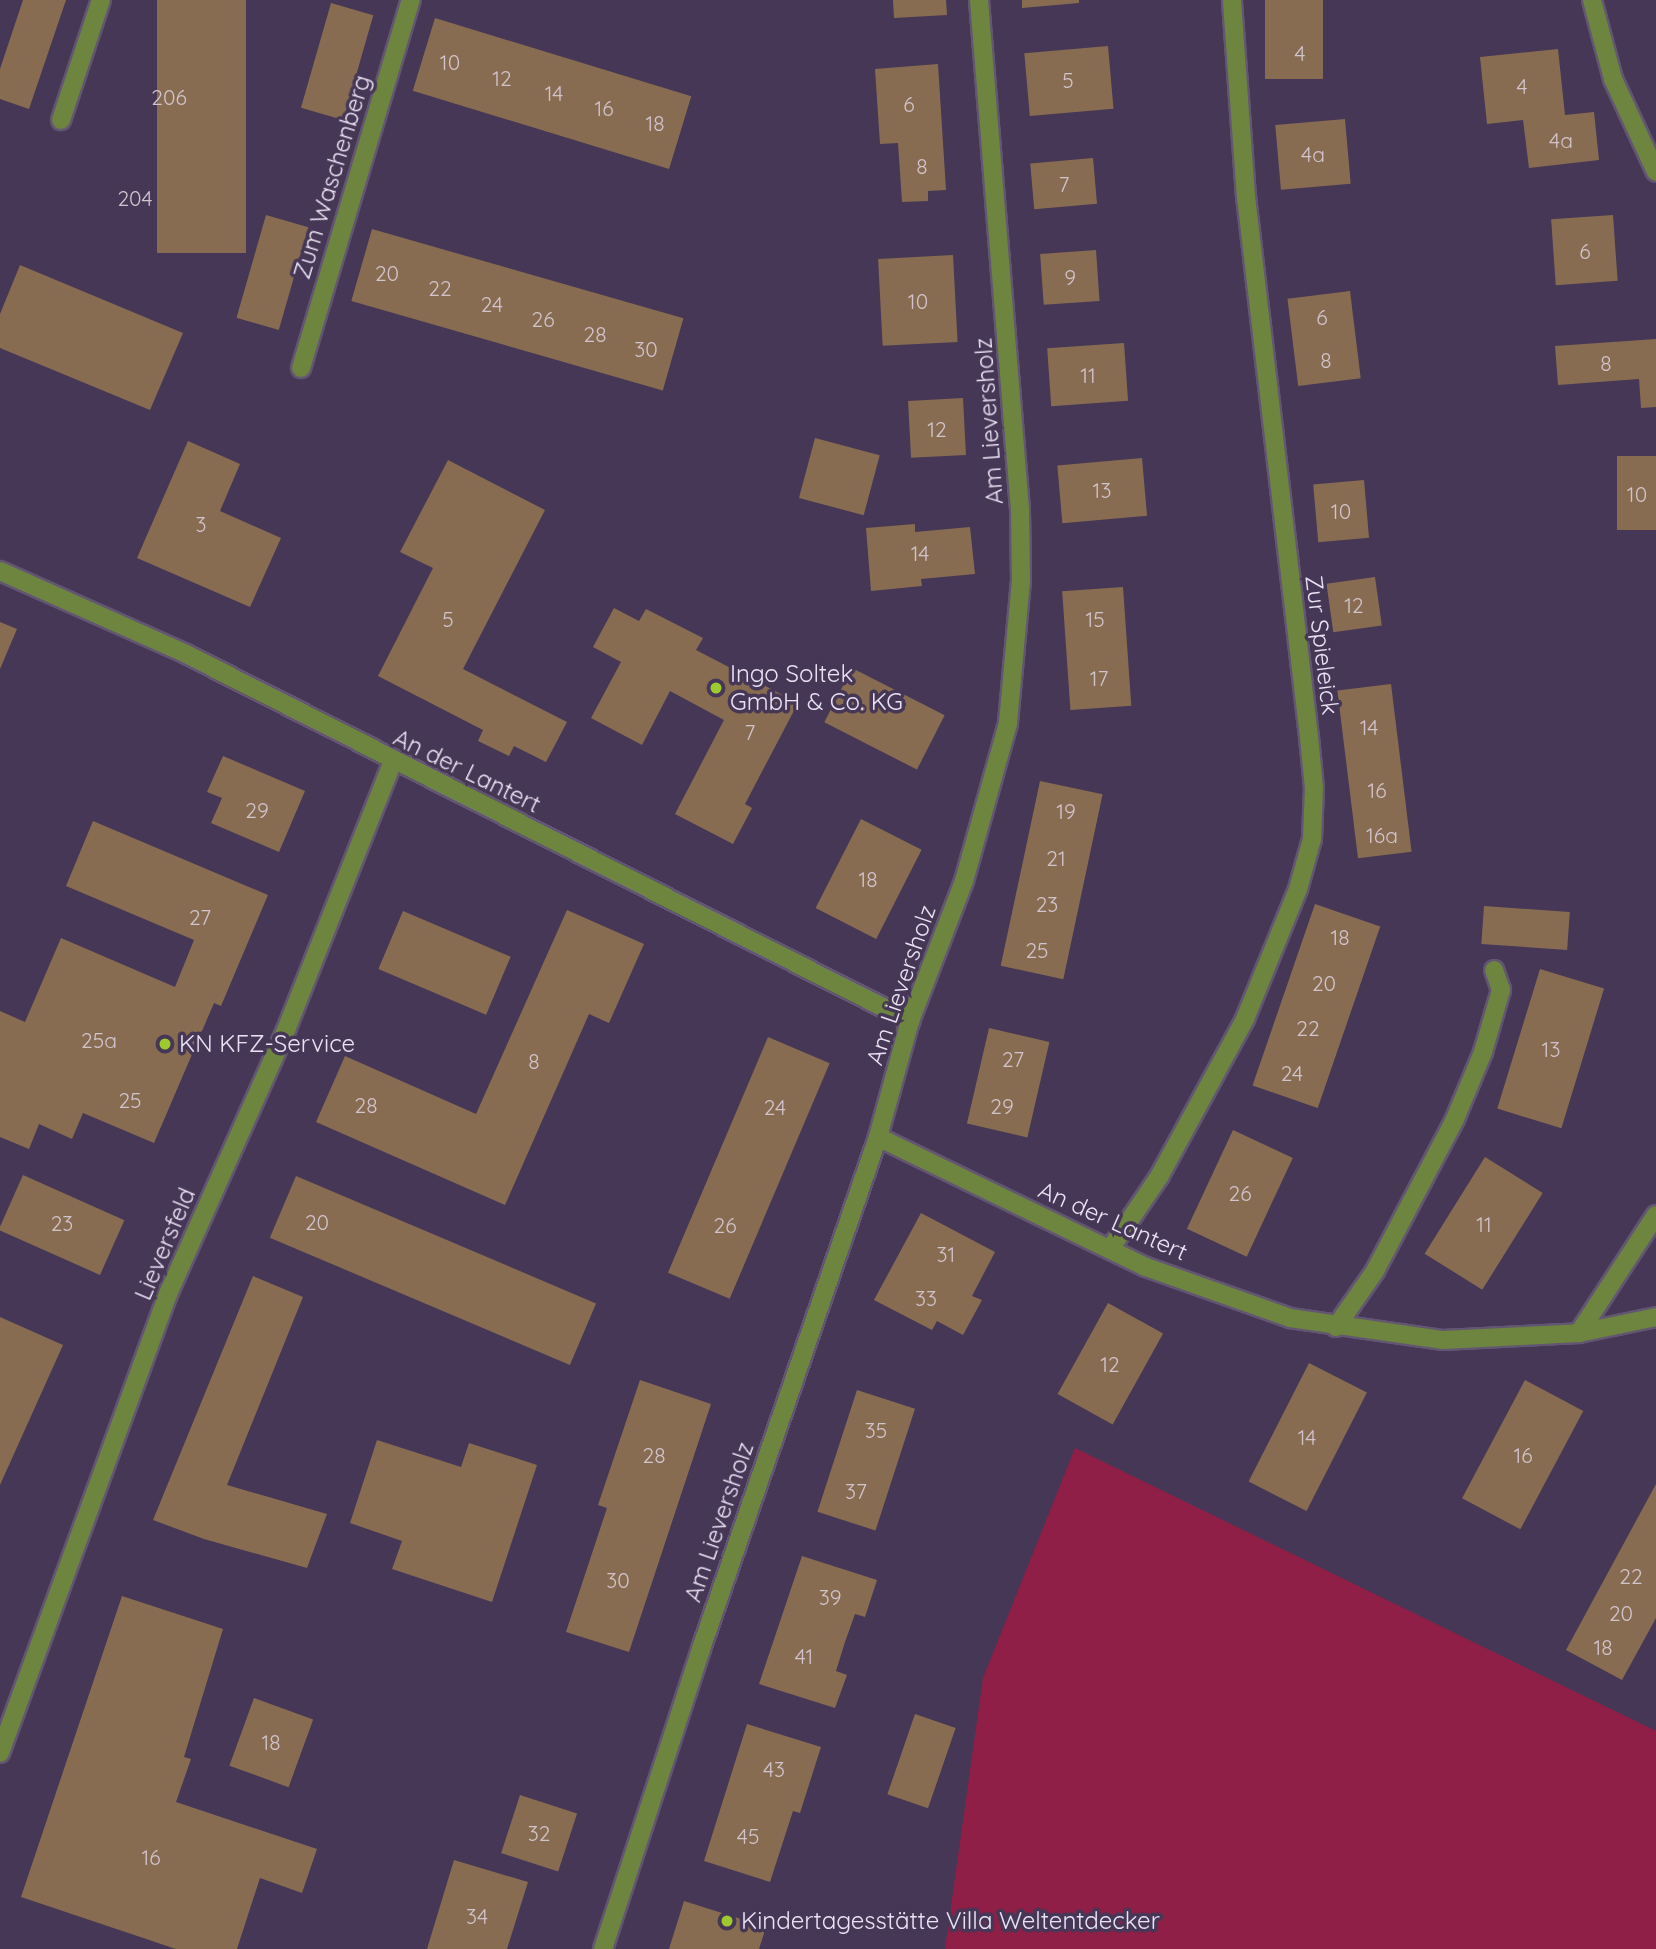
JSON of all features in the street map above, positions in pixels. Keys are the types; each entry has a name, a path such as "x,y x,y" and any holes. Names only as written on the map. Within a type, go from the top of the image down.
{"street":[{"path":"61,120 100,0"},
{"name":"Zum Waschenberg","path":"301,368 411,0"},
{"name":"Am Lieversholz","path":"603,1949 701,1649 878,1137 910,1021 964,881 1008,723 1021,581 1020,510 979,0"},
{"name":"Zur Spieleick","path":"1110,1249 1159,1177 1245,1019 1298,889 1312,839 1314,788 1246,197 1232,0"},
{"path":"1592,0 1614,79 1656,172"},
{"name":"An der Lantert","path":"0,570 186,654 910,1021"},
{"name":"Lieversfeld","path":"0,1753 168,1294 286,1030 393,761"},
{"path":"1336,1327 1375,1271 1455,1119 1483,1052 1501,990 1494,970"},
{"name":"An der Lantert","path":"878,1137 1146,1266 1290,1318 1336,1327 1443,1340 1579,1333 1656,1317"},
{"path":"1579,1333 1656,1216"}],"shaded area":[{"path":"1075,1448 1656,1731 1656,1949 945,1949 983,1678"}],"building":[{"path":"23,0 66,0 29,109 0,99 0,69"},
{"path":"157,0 246,0 246,253 157,253"},
{"path":"893,0 946,0 947,15 894,18"},
{"path":"1022,0 1079,0 1079,3 1022,8"},
{"path":"1265,0 1323,0 1323,79 1265,79"},
{"path":"331,3 373,15 343,120 301,108"},
{"path":"435,18 691,96 669,169 413,91"},
{"path":"1108,46 1113,109 1030,116 1024,53"},
{"path":"1558,49 1565,115 1594,112 1599,160 1529,168 1523,120 1487,124 1480,57"},
{"path":"938,64 946,190 928,191 928,201 902,202 898,143 880,144 875,69"},
{"path":"1345,119 1351,184 1281,190 1275,125"},
{"path":"1093,158 1097,204 1034,209 1030,163"},
{"path":"266,215 308,227 279,330 237,318"},
{"path":"1613,215 1618,281 1556,285 1551,219"},
{"path":"372,229 683,318 663,390 351,301"},
{"path":"1096,250 1100,301 1044,305 1040,254"},
{"path":"953,255 958,342 883,346 878,259"},
{"path":"20,265 183,333 150,410 0,348 0,314"},
{"path":"1350,291 1361,378 1298,386 1287,299"},
{"path":"1656,339 1656,407 1641,408 1639,379 1558,385 1555,346"},
{"path":"1124,343 1128,401 1051,406 1047,348"},
{"path":"963,398 966,455 911,458 908,401"},
{"path":"815,438 880,455 864,515 799,498"},
{"path":"188,441 240,464 220,511 281,538 250,607 137,558"},
{"path":"1617,456 1656,456 1656,530 1617,530"},
{"path":"1142,458 1147,516 1062,523 1057,465"},
{"path":"448,460 545,510 463,669 567,722 546,762 514,746 509,756 478,741 483,730 378,676 433,568 400,552"},
{"path":"1364,480 1369,538 1318,542 1313,484"},
{"path":"915,524 915,532 970,527 975,574 921,579 922,586 871,591 866,528"},
{"path":"1375,577 1382,626 1333,632 1326,584"},
{"path":"1123,587 1131,706 1070,710 1062,591"},
{"path":"614,608 639,621 646,609 703,638 696,650 798,703 745,804 752,808 733,844 675,814 724,720 670,691 642,745 591,718 621,662 593,647"},
{"path":"0,622 17,629 0,669"},
{"path":"852,668 945,715 917,770 824,722"},
{"path":"1391,684 1412,852 1358,858 1337,691"},
{"path":"223,756 305,791 279,852 211,823 222,798 207,792"},
{"path":"1040,781 1103,794 1063,979 1001,966"},
{"path":"861,819 922,850 876,939 816,908"},
{"path":"93,821 268,895 221,1006 214,1003 154,1143 83,1113 72,1139 39,1124 29,1149 0,1137 0,1011 25,1022 61,938 175,987 194,940 66,886"},
{"path":"1315,904 1380,926 1318,1108 1252,1086"},
{"path":"1484,906 1570,912 1567,950 1481,944"},
{"path":"567,910 644,944 609,1023 589,1014 505,1205 316,1122 345,1056 476,1114"},
{"path":"403,911 511,957 486,1015 378,969"},
{"path":"1540,969 1604,989 1561,1128 1497,1109"},
{"path":"989,1028 1049,1042 1027,1137 967,1123"},
{"path":"768,1037 830,1063 730,1299 668,1273"},
{"path":"1233,1130 1293,1158 1247,1257 1187,1229"},
{"path":"1485,1157 1543,1193 1482,1290 1425,1254"},
{"path":"23,1175 124,1220 100,1275 0,1230"},
{"path":"296,1176 596,1303 570,1365 270,1238"},
{"path":"921,1213 995,1252 972,1296 982,1300 963,1335 937,1321 932,1330 874,1300"},
{"path":"253,1276 303,1297 227,1485 327,1514 307,1568 204,1539 153,1520"},
{"path":"1108,1303 1163,1334 1113,1425 1058,1394"},
{"path":"0,1317 63,1345 0,1485"},
{"path":"1309,1363 1367,1393 1307,1511 1249,1482"},
{"path":"640,1380 711,1404 629,1652 566,1632 607,1508 598,1505"},
{"path":"1525,1380 1583,1411 1520,1529 1462,1498"},
{"path":"857,1390 915,1409 875,1531 817,1512"},
{"path":"377,1440 461,1467 469,1443 537,1465 492,1602 392,1569 402,1541 350,1523"},
{"path":"1656,1484 1656,1618 1622,1680 1566,1650"},
{"path":"802,1556 877,1580 865,1617 855,1614 845,1642 836,1671 847,1675 835,1708 759,1684"},
{"path":"122,1596 223,1629 184,1757 191,1759 176,1802 317,1849 302,1893 260,1878 237,1949 176,1949 21,1897"},
{"path":"254,1698 313,1720 289,1787 229,1766"},
{"path":"915,1714 956,1728 928,1808 887,1794"},
{"path":"747,1724 821,1747 800,1813 793,1811 770,1882 704,1861"},
{"path":"520,1795 577,1814 558,1872 501,1853"},
{"path":"454,1860 528,1882 507,1949 427,1949"},
{"path":"684,1901 766,1927 759,1949 669,1949"}],"place":[{"name":"Ingo Soltek GmbH & Co. KG","path":"716,688"},
{"name":"KN KFZ-Service","path":"165,1044"},
{"name":"Kindertagesstätte Villa Weltentdecker","path":"727,1921"}]}
